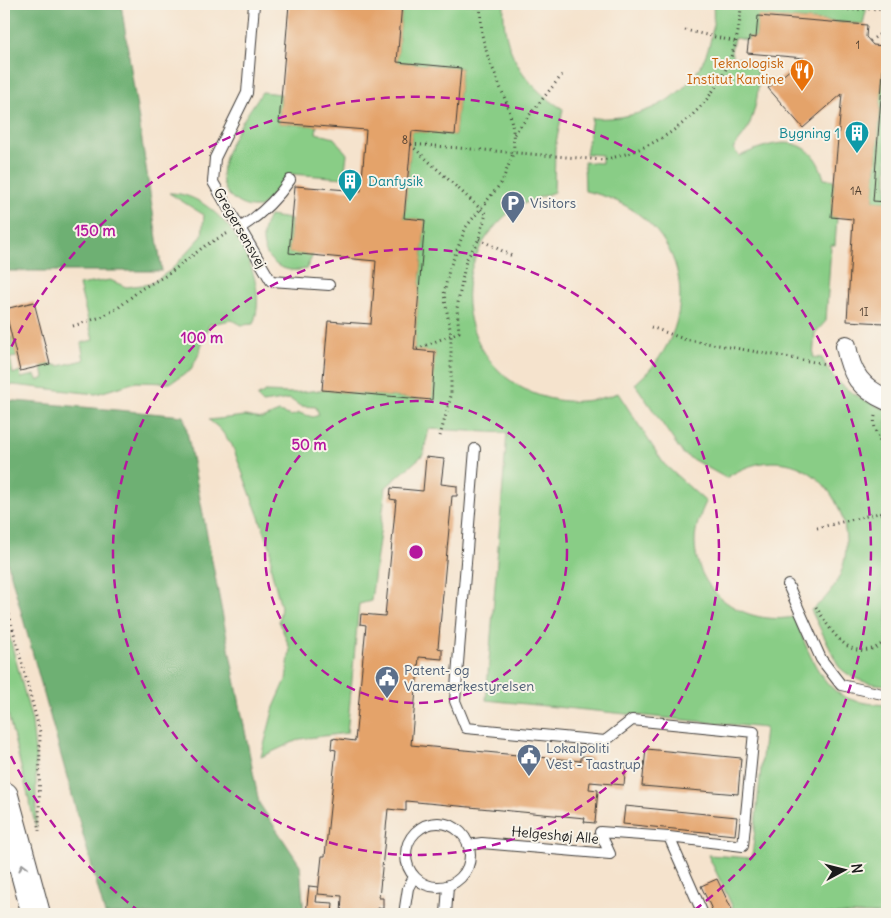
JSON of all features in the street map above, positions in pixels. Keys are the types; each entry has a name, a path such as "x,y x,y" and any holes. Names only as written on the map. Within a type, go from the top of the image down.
{"main road":[{"path":"4,796 36,914"}],"street":[{"path":"848,356 860,381 883,398"}],"lane":[{"name":"Gregersensvej","path":"254,4 247,93 215,158 213,182 271,281 329,285"},
{"path":"240,228 256,218 277,198 290,180"},
{"path":"475,449 455,701 466,728 605,741 632,720 754,732 743,846 669,837"},
{"path":"788,585 821,659 841,685 887,695"},
{"path":"436,823 448,825 462,834 468,845 470,857 465,872 456,882 448,886 428,886 414,876 406,862 406,849 414,834 423,826 436,823"},
{"name":"Helgeshøj Alle","path":"468,845 486,844 610,854 600,832 669,837"},
{"path":"669,837 703,914"},
{"path":"404,914 408,888 414,876"},
{"path":"446,914 448,886"}],"path":[{"path":"440,436 451,396 451,335 444,294 449,270 466,227 502,182 514,152 514,134 509,109 487,54 482,35 480,4"},
{"path":"414,350 459,332 456,308 466,260 479,239 486,214 411,144 602,160 632,152 655,142 678,128 698,111 714,90 729,63 737,42 741,4"},
{"path":"741,9 746,4"},
{"path":"819,4 850,10 886,6"},
{"path":"870,41 887,29"},
{"path":"684,30 737,42"},
{"path":"514,134 562,75"},
{"path":"73,326 100,317 118,308 141,289 167,276 206,245 240,228"},
{"path":"479,239 512,256"},
{"path":"651,327 684,339 825,365 848,356"},
{"path":"883,398 874,423 876,435 887,454"},
{"path":"817,528 879,513 887,515"},
{"path":"4,595 40,732 39,839"},
{"path":"814,603 829,628 841,641 852,649 862,651 878,647 887,637"}],"green space":[{"path":"4,4 121,4 162,271 4,271"},
{"path":"402,4 504,4 506,36 518,65 526,78 537,89 563,109 555,148 554,192 527,202 508,213 478,251 468,287 471,322 485,353 508,379 539,396 576,401 618,393 664,464 706,502 698,522 695,542 698,561 704,577 714,591 727,603 758,617 776,619 794,617 820,673 835,691 855,701 887,705 887,914 736,914 708,855 752,858 765,728 486,700 507,433 429,429 423,455 386,487 371,601 359,604 347,733 300,739 261,757 274,707 286,680 290,649 279,621 281,607 271,569 271,549 232,445 220,429 209,420 245,416 262,419 279,412 291,416 299,413 313,417 319,415 316,407 300,406 290,399 263,403 257,397 265,392 291,393 322,390 431,400 435,352 414,350 425,220 404,218 412,131 455,135 461,68 397,62"},
{"path":"713,4 887,4 867,7 863,24 758,16 756,38 749,37 748,40 734,38 731,52 734,58 749,60 757,74 758,84 750,123 733,149 740,156 766,146 790,144 801,146 810,153 818,164 824,179 834,180 831,217 837,218 835,245 831,245 826,321 815,333 813,357 822,358 827,368 840,384 857,396 887,410 887,685 861,681 850,676 839,667 811,610 834,586 845,557 845,527 834,500 816,478 791,464 760,463 726,478 683,454 635,384 659,358 674,329 680,299 677,270 665,243 646,220 619,202 585,191 584,162 602,163 602,155 586,154 592,118 618,117 641,112 663,103 681,90 696,73 706,53 712,30"},
{"path":"885,46 887,47 887,202 873,201"},
{"path":"262,92 281,94 279,123 317,126 316,133 334,138 347,154 344,178 291,174 261,207 245,206 230,196 224,185 222,172 225,157 231,142"},
{"path":"169,193 189,196 207,207 224,222 238,241 249,262 256,284 257,305 253,324 242,325 231,320 210,324 205,333 199,354 190,371 170,383 136,382 96,394 4,384 4,337 5,339 12,337 17,357 10,358 13,374 20,371 21,378 35,375 38,381 44,378 42,366 50,364 59,366 84,360 81,343 93,340 79,285 110,280 126,287 150,284 171,270 202,236 204,215"},
{"path":"269,216 291,219 289,253 313,255 306,269 289,270 275,264 270,258 263,244 265,225"},
{"path":"4,400 184,416 259,803 300,865 304,914 105,914 4,550"},
{"path":"4,616 32,721 36,762 36,828 4,698"}],"building":[{"name":"Danfysik","path":"289,4 402,4 397,62 461,68 455,135 412,131 404,218 425,220 414,350 435,352 432,400 322,390 328,321 371,324 376,261 289,253 295,186 361,191 366,130 279,123"},
{"name":"Bygning 1","path":"758,16 867,25 866,37 873,45 885,46 873,201 887,202 887,313 885,312 884,323 847,321 853,219 831,217 842,94 803,128 768,88 804,58 747,53 749,37 756,38"},
{"path":"34,302 50,364 20,371 5,309"},
{"name":"Patent- og Varemærkestyrelsen","path":"426,457 444,459 441,484 457,486 457,496 452,496 438,648 442,649 442,659 419,657 411,745 581,761 581,756 592,757 592,761 626,765 624,785 590,782 589,789 598,790 595,823 584,822 585,818 406,801 406,811 388,809 379,898 383,898 383,909 378,908 377,914 341,914 342,896 318,894 322,856 325,856 336,750 331,749 332,738 355,741 366,625 360,624 361,614 385,616 396,500 390,499 391,488 423,491"},
{"path":"646,749 741,758 738,794 642,786"},
{"path":"625,806 737,817 735,835 623,824"},
{"path":"717,879 734,914 714,914 701,886"},
{"path":"309,886 318,887 316,902 333,903 332,914 306,914"}],"place":[{"name":"Teknologisk Institut Kantine","path":"802,92"},
{"name":"Bygning 1","path":"857,154"},
{"name":"Danfysik","path":"350,202"},
{"name":"Visitors","path":"513,224"},
{"name":"Patent- og Varemærkestyrelsen","path":"387,699"},
{"name":"Lokalpoliti Vest - Taastrup","path":"529,777"}]}
